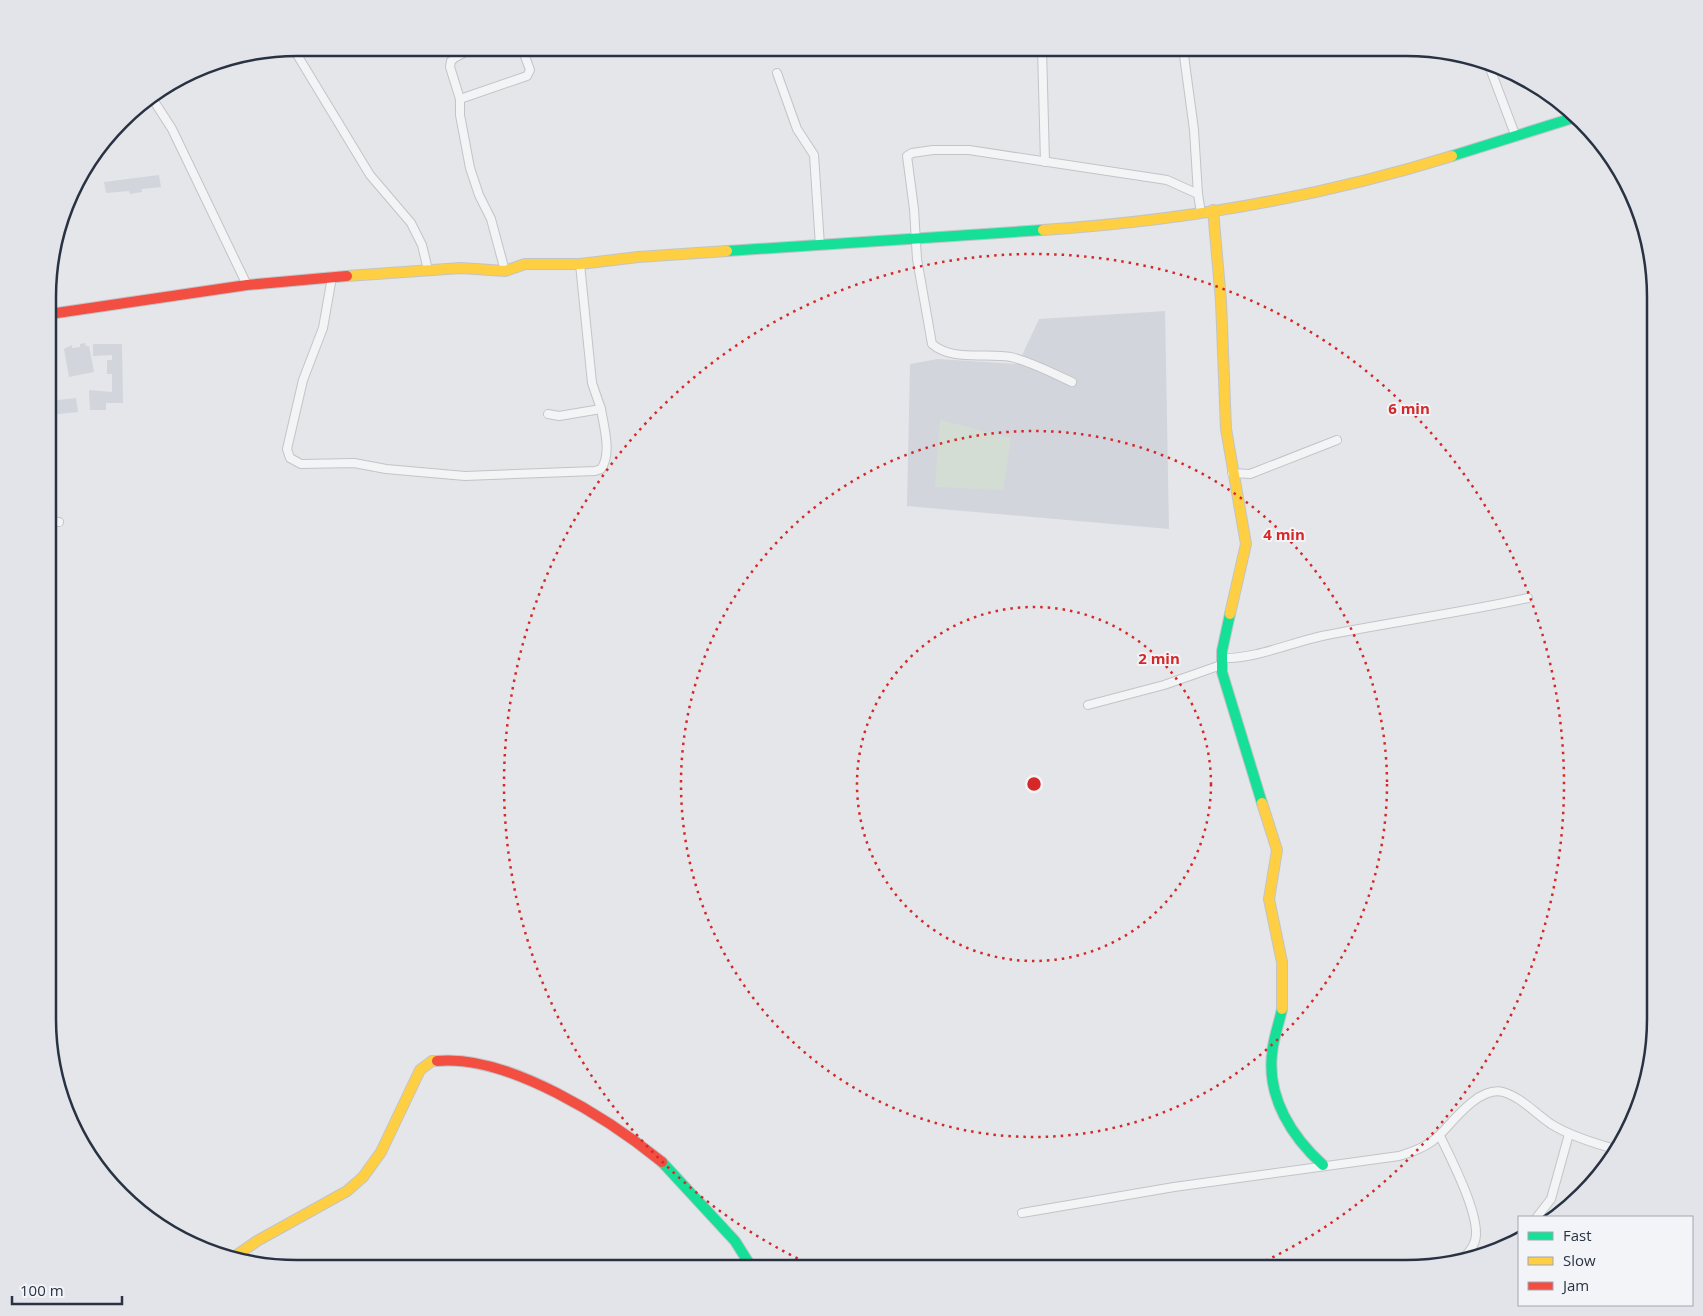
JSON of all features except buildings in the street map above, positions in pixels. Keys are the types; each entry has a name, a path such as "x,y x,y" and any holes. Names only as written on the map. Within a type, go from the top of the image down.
{"main road":[{"path":"56,313 247,285 332,277 462,268 506,271 525,264 580,264 638,257 1070,228 1200,212 1325,190 1516,137 1568,120"},
{"path":"1213,210 1222,318 1226,429 1232,473 1246,544 1222,662 1227,694 1277,850 1277,865 1269,898 1280,946 1283,995 1282,1014 1272,1052 1272,1080 1282,1109 1297,1137 1307,1151 1323,1165"},
{"path":"240,1253 257,1241 347,1191 363,1177 381,1152 420,1070 432,1061 443,1060 488,1065 523,1076 635,1138 662,1162 735,1241 747,1260"}],"street":[{"path":"298,56 370,174 411,223 422,245 428,270"},
{"path":"458,56 450,64 460,99 460,115 470,168 479,195 491,219 506,271"},
{"path":"460,99 527,76 530,70 525,56"},
{"path":"1042,56 1045,162"},
{"path":"1184,56 1194,130 1200,212"},
{"path":"1492,72 1516,137"},
{"path":"777,73 797,129 814,155 820,246"},
{"path":"155,103 172,129 247,285"},
{"path":"1072,382 1010,357 962,355 941,350 932,344 915,239 914,209 906,158 909,154 959,149 1167,180 1198,194"},
{"path":"332,277 323,328 303,380 287,449 290,458 301,464 354,463 386,469 465,476 595,470 601,469 606,462 605,430 601,409 592,383 580,264"},
{"path":"548,414 558,416 601,409"},
{"path":"1232,473 1250,474 1337,440"},
{"path":"1088,705 1164,685 1241,656 1340,633 1442,616 1528,598"},
{"path":"1022,1213 1174,1187 1398,1156 1429,1145 1471,1103 1495,1091 1504,1092 1517,1099 1569,1134 1610,1147"},
{"path":"1538,1216 1551,1199 1569,1134"},
{"path":"1440,1136 1464,1189 1476,1230 1473,1246 1470,1251"}],"shaded area":[{"path":"159,175 161,187 142,189 142,192 130,194 129,191 106,193 104,182"},
{"path":"1165,311 1169,529 907,506 910,364 938,359 1018,364 1039,319"},
{"path":"85,343 86,346 89,346 94,372 69,377 64,349 72,345 72,348 80,347 80,344"},
{"path":"93,344 122,344 123,403 106,403 106,410 90,410 89,390 112,392 112,374 107,374 107,360 112,360 112,355 93,356"},
{"path":"76,398 78,412 56,414 56,400"},
{"path":"940,420 1011,438 1003,490 935,487"}],"traffic: fast":[{"path":"1452,156 1568,119"},
{"path":"727,251 1043,230"},
{"path":"1230,614 1222,651 1222,672 1262,803"},
{"path":"1282,1009 1273,1048 1271,1070 1274,1086 1284,1116 1292,1129 1301,1142 1323,1165"},
{"path":"662,1162 735,1241 747,1260"}],"traffic: slow":[{"path":"1043,230 1147,220 1250,205 1352,184 1452,156"},
{"path":"1213,210 1221,301 1226,429 1246,544 1230,614"},
{"path":"347,276 461,268 505,271 525,264 580,264 638,257 727,251"},
{"path":"1262,803 1277,850 1269,899 1282,962 1282,1009"},
{"path":"240,1253 257,1241 347,1191 363,1177 381,1152 420,1070 432,1061 437,1061"}],"traffic: jam":[{"path":"56,313 247,285 347,276"},
{"path":"437,1061 465,1062 495,1068 525,1079 586,1109 662,1162"}]}
